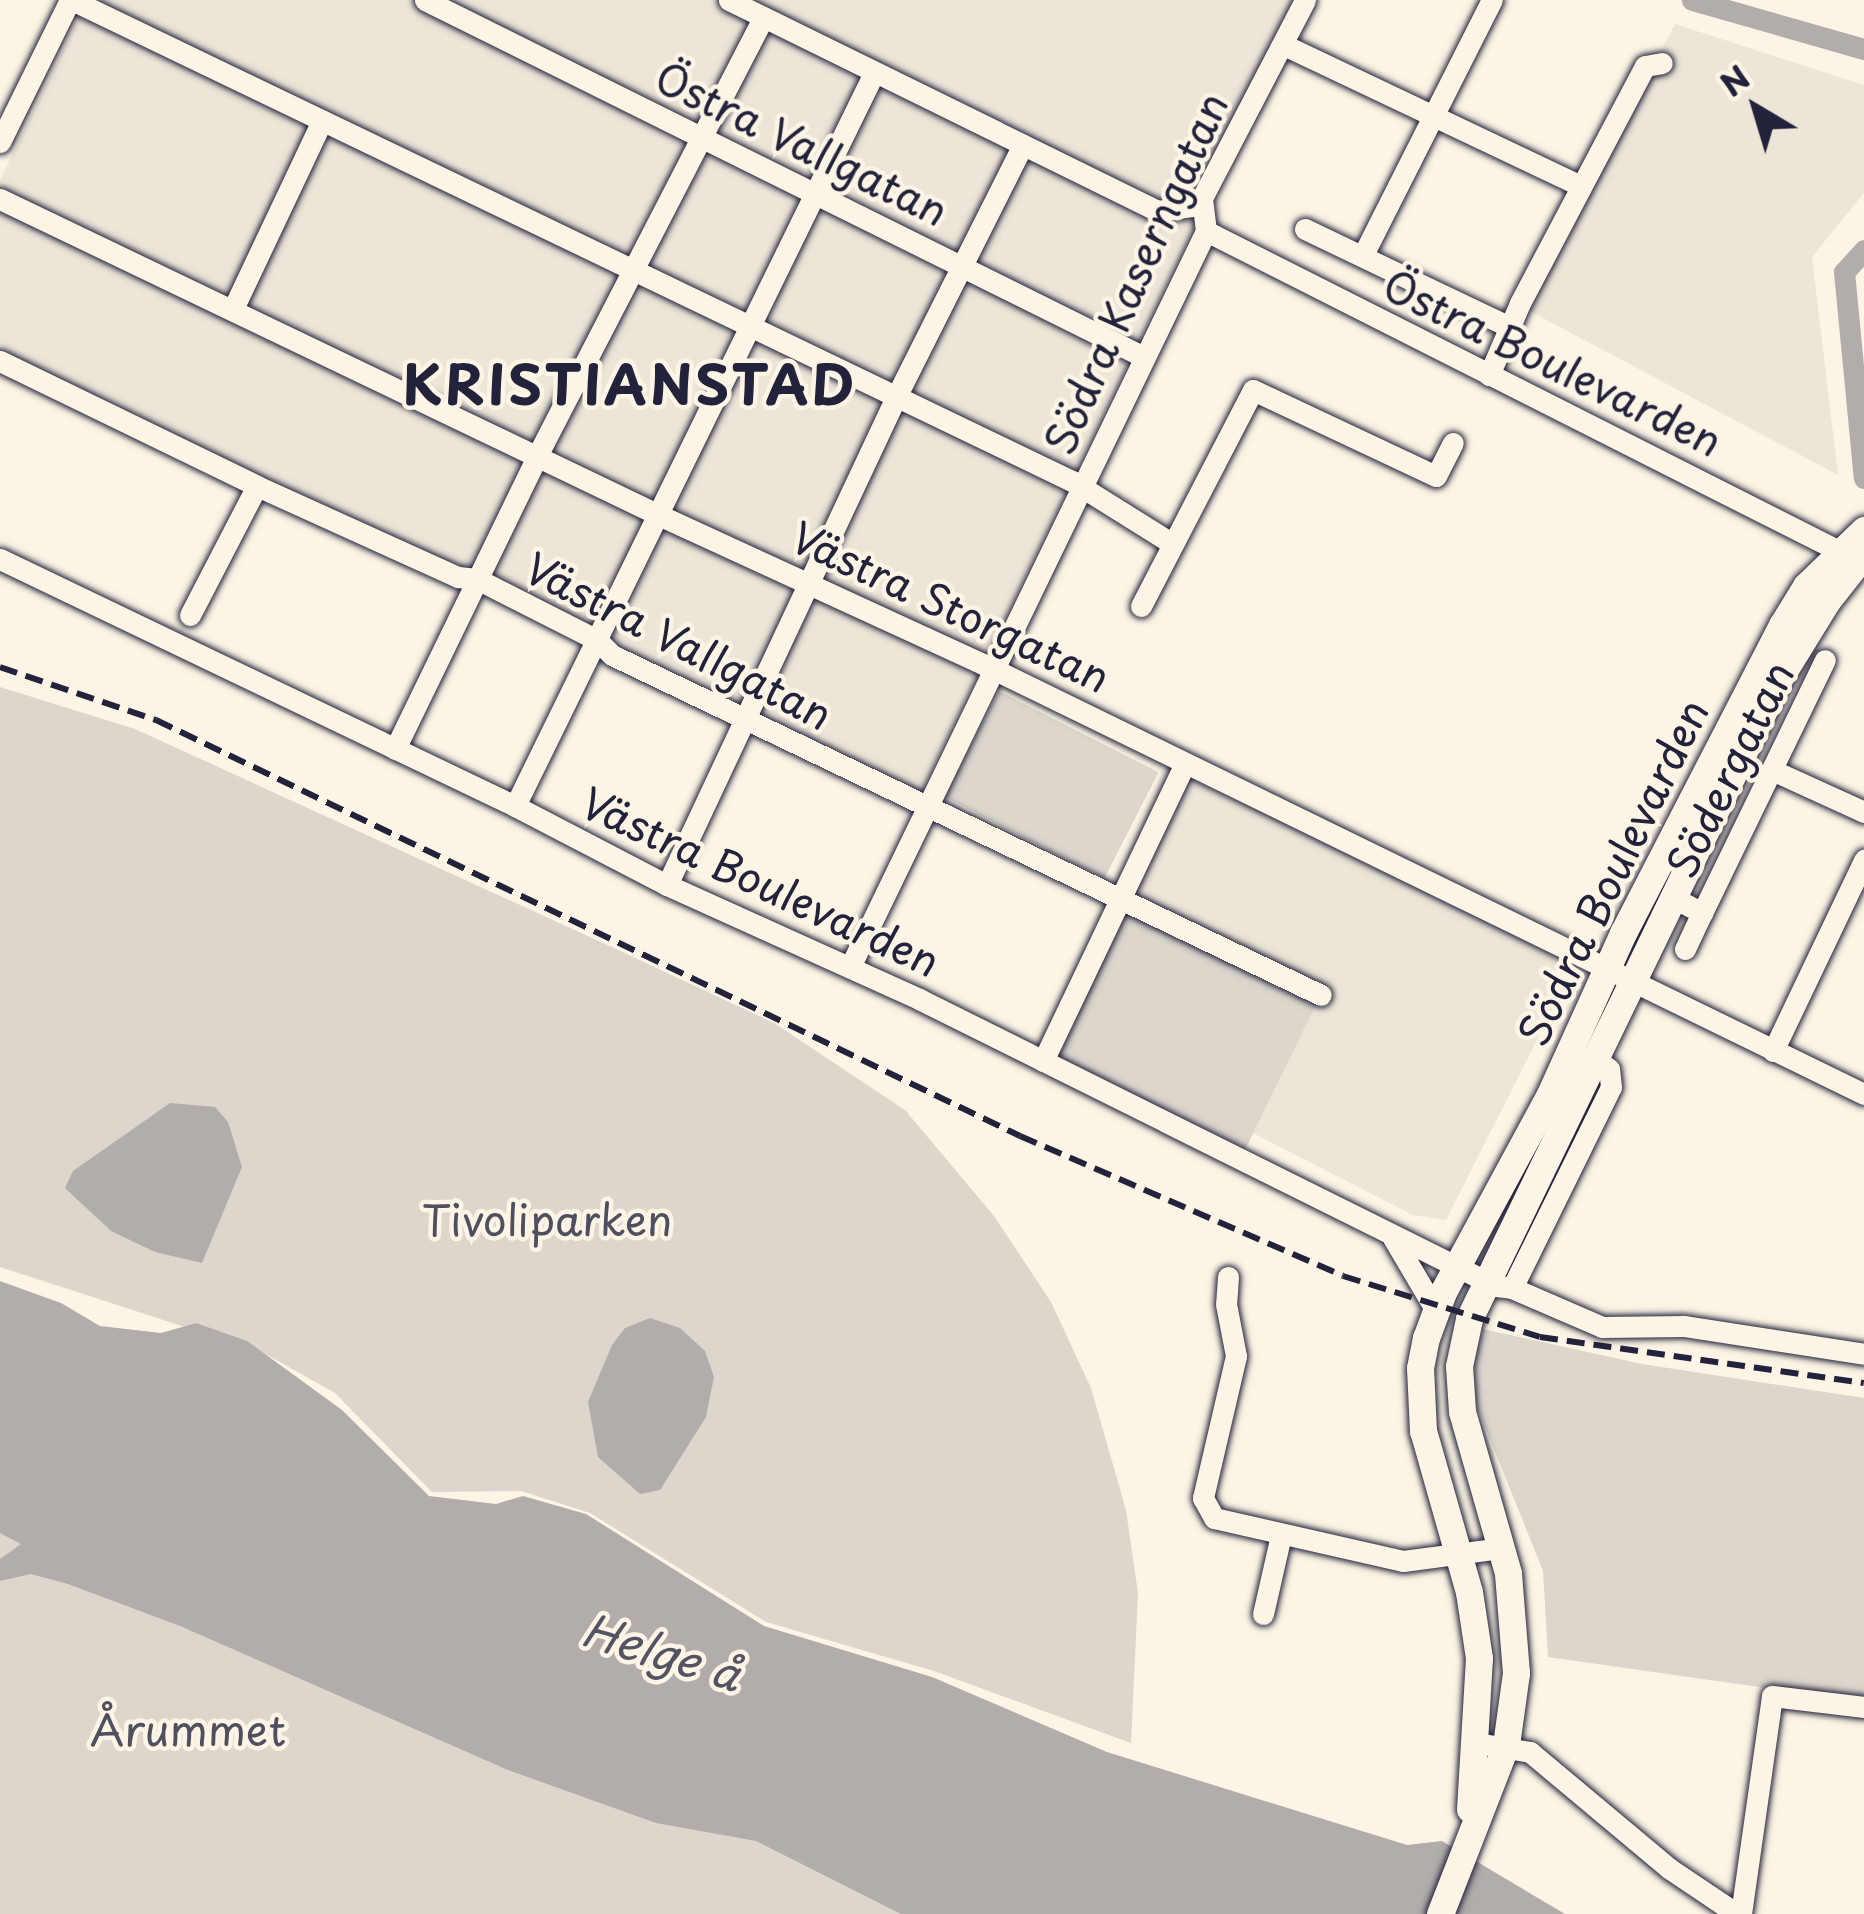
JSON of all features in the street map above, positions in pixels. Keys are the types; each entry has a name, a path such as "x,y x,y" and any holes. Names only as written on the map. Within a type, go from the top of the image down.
{"main road":[{"name":"Södra Boulevarden","path":"1492,1744 1516,1640 1502,1548 1468,1435 1460,1384 1465,1335 1498,1284 1595,1058 1635,985 1778,679 1857,558 1864,530"},
{"name":"Södra Boulevarden","path":"1492,1744 1459,1555 1430,1465 1420,1399 1420,1368 1435,1309 1529,1136 1605,970 1782,625 1806,586 1857,558"},
{"path":"1440,1914 1466,1842 1492,1744"}],"street":[{"path":"0,142 71,0 633,273 897,395 1081,486 1174,544"},
{"name":"Östra Vallgatan","path":"425,0 1144,357"},
{"path":"729,0 1157,211 1200,205"},
{"name":"Södra Kaserngatan","path":"850,968 1207,231 1200,205 1305,0"},
{"path":"1363,255 1492,0"},
{"path":"395,749 537,456 763,17"},
{"path":"1284,45 1581,186"},
{"path":"1489,375 1645,66 1662,63"},
{"path":"515,806 874,73"},
{"path":"233,309 322,121"},
{"path":"667,885 897,395 1023,145"},
{"name":"Västra Storgatan","path":"0,199 661,516 811,581 1864,1094"},
{"path":"1305,229 1510,327"},
{"name":"Östra Boulevarden","path":"1207,231 1857,558"},
{"name":"Västra Vallgatan","path":"0,361 257,486 458,578 476,579 597,640 612,655 1321,994"},
{"path":"1141,606 1253,390 1436,476 1453,442"},
{"path":"190,614 257,486"},
{"name":"Västra Boulevarden","path":"0,560 515,806 667,885 1043,1061 1456,1267 1602,1328 1684,1326 1864,1354"},
{"name":"Södergatan","path":"1685,949 1826,660"},
{"path":"1043,1061 1185,763"},
{"path":"1772,770 1864,812"},
{"path":"1773,1051 1864,860"},
{"name":"Södergatan","path":"1674,898 1702,913"},
{"path":"1390,1233 1435,1309"},
{"path":"1228,1277 1226,1304 1236,1356 1203,1498 1214,1518 1403,1561 1502,1548"},
{"path":"1263,1614 1281,1535"},
{"path":"1492,1744 1530,1752 1670,1869 1739,1914 1772,1696 1864,1707"}],"shaded area":[{"path":"87,0 1304,0 916,802 0,361 0,180"},
{"path":"1675,24 1864,85 1864,193 1812,257 1838,475 1526,309"},
{"path":"1190,779 1577,961 1446,1220 1413,1215 1253,1133 1320,995 1129,902"}],"green space":[{"name":"Tivoliparken","path":"0,687 135,729 614,948 774,1023 905,1110 994,1216 1051,1302 1091,1388 1126,1510 1138,1593 1131,1743 934,1671 766,1622 590,1513 521,1491 432,1492 335,1393 262,1352 0,1267"},
{"path":"999,691 1158,772 1104,878 945,797"},
{"path":"1122,898 1321,995 1241,1158 1043,1061"},
{"path":"1483,1329 1642,1364 1864,1398 1864,1702 1548,1657 1543,1571 1476,1404 1475,1356"},
{"name":"Årummet","path":"0,1423 994,1914 0,1914"}],"water":[{"path":"170,1103 215,1107 228,1122 242,1167 202,1263 155,1252 111,1231 65,1188 73,1171"},
{"name":"Helge å","path":"0,1281 61,1303 100,1326 161,1333 196,1323 247,1341 342,1410 429,1496 496,1504 523,1496 586,1514 764,1626 932,1677 1107,1752 1407,1845 1442,1841 1565,1914 901,1914 756,1841 656,1823 508,1770 180,1626 68,1584 31,1574 0,1581 0,1559 21,1544 0,1533"},
{"path":"650,1318 680,1328 705,1351 714,1377 706,1417 660,1490 640,1494 598,1457 588,1402 612,1345 625,1328"}],"waterway":[{"path":"1692,0 1864,49"},
{"path":"1864,250 1844,272 1864,478"}],"railway":[{"path":"0,667 156,720 1020,1136 1343,1276 1540,1337 1864,1383"}],"district":[{"name":"KRISTIANSTAD","path":"630,383"}]}
